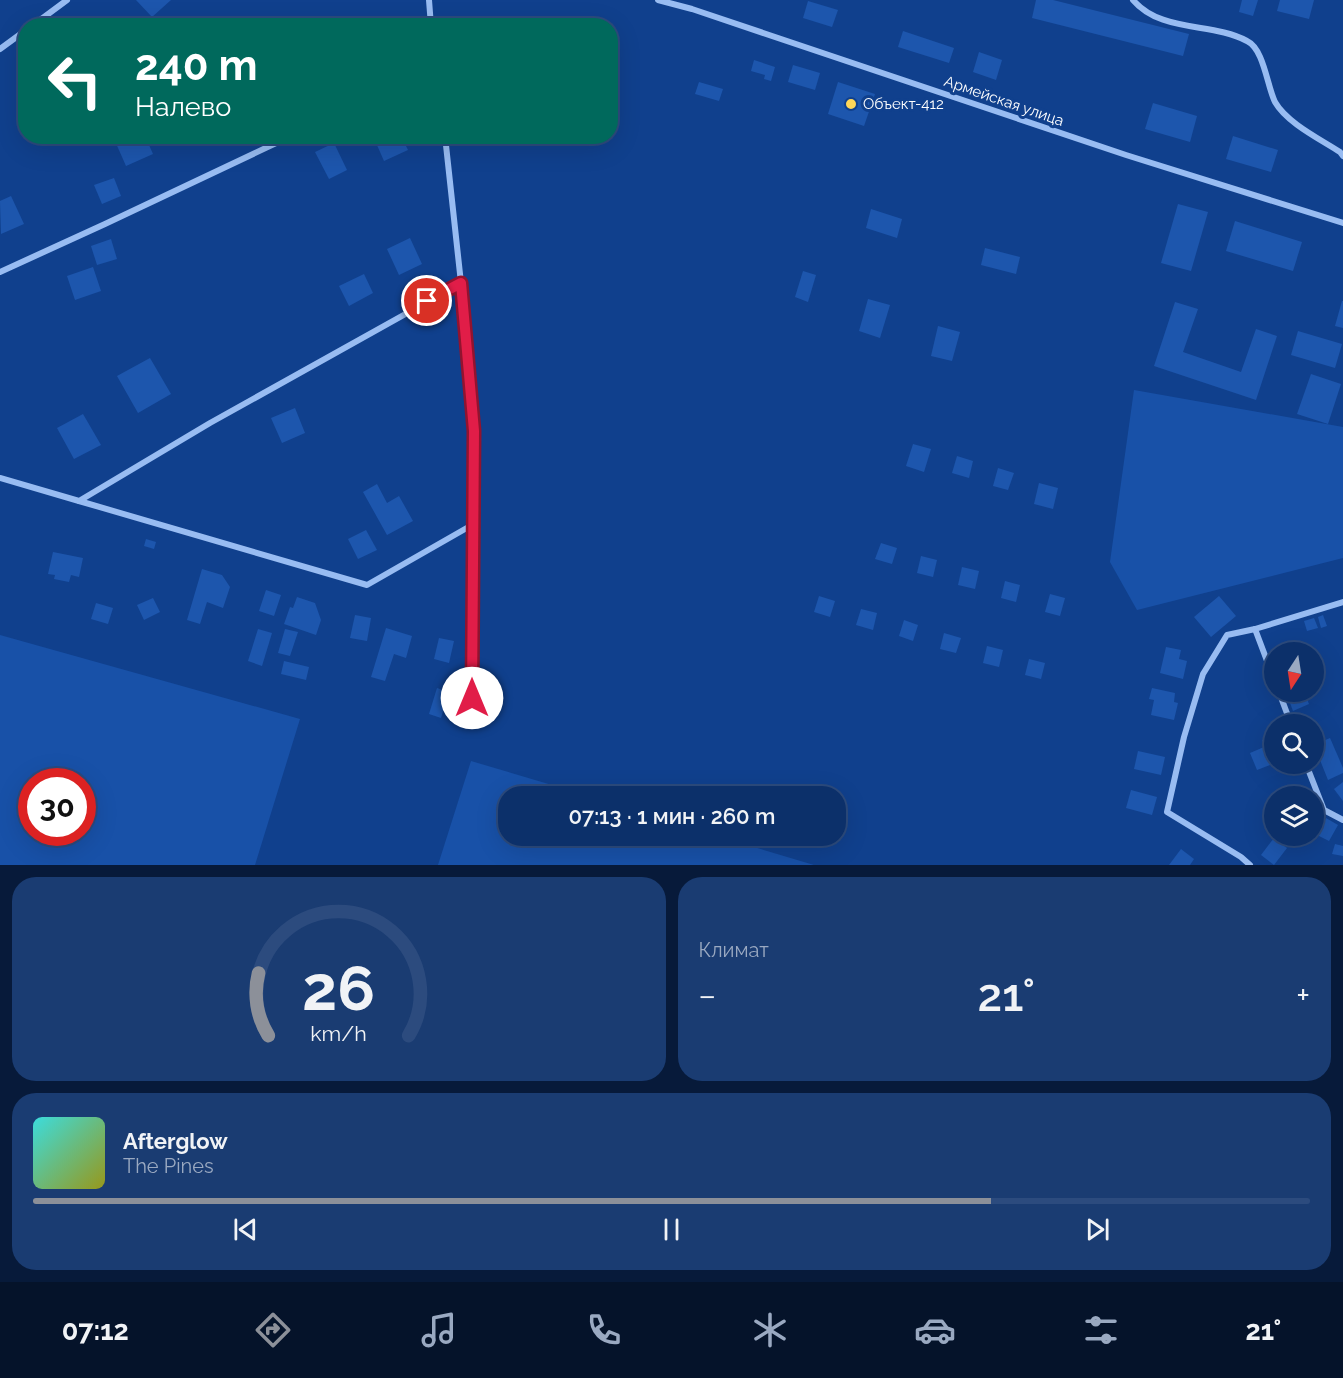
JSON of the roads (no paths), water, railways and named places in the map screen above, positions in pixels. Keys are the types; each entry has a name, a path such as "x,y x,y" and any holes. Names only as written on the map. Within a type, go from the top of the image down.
{"street":[{"path":"43,18 67,0"},
{"path":"429,0 430,18"},
{"name":"Армейская улица","path":"658,0 703,13 1126,155 1343,224"},
{"path":"1133,0 1156,18 1250,41 1258,52 1275,102 1287,117 1343,156"},
{"path":"0,49 18,36"},
{"path":"0,272 274,144"},
{"path":"446,144 474,431 472,720"},
{"path":"80,501 210,423 461,283"},
{"path":"0,478 367,585 472,525"},
{"path":"1250,865 1241,857 1167,812 1184,737 1203,674 1227,635 1255,630 1343,602"},
{"path":"1255,630 1264,653"},
{"path":"1310,774 1323,810 1343,820"}],"place":[{"name":"Объект-412","path":"851,104"}]}
